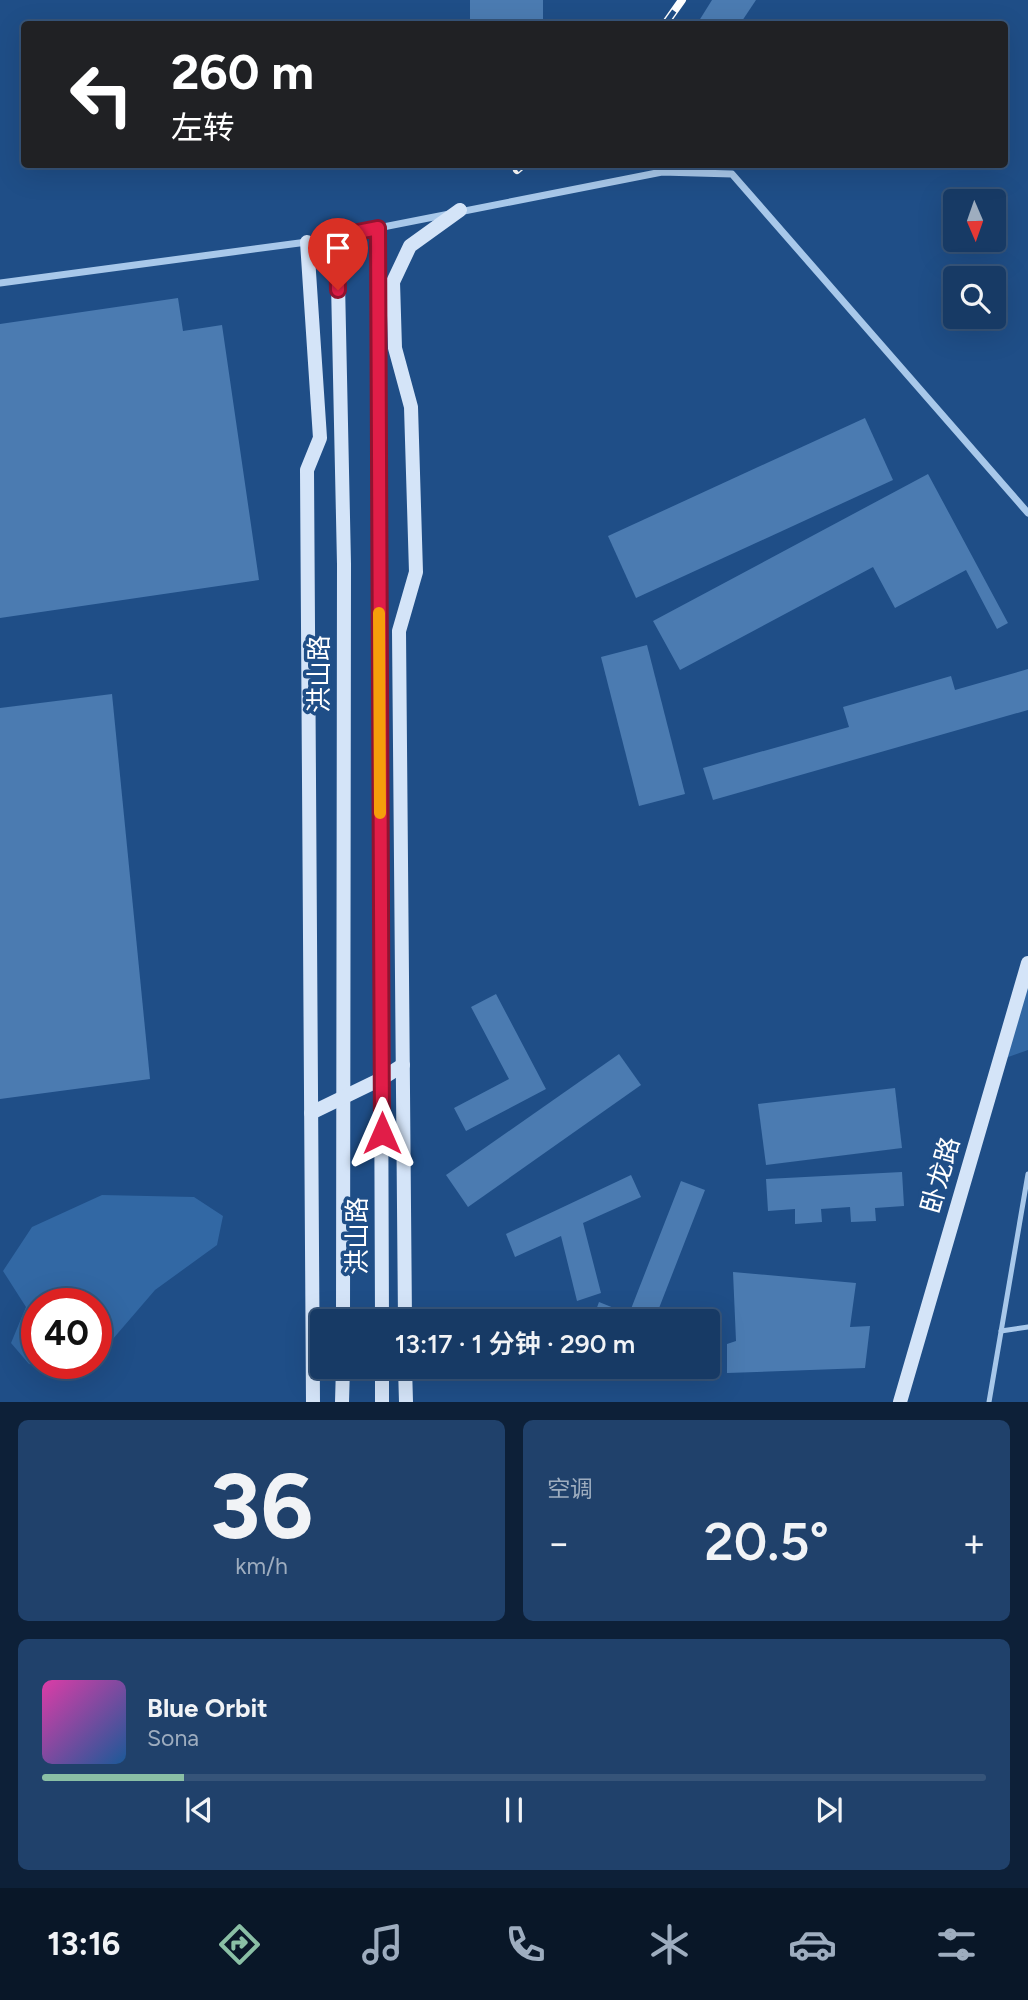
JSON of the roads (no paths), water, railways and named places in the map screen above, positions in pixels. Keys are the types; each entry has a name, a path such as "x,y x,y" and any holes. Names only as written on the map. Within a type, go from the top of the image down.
{"street":[{"path":"0,283 307,242 663,172 732,174 1028,513"},
{"path":"405,1309 400,631 416,572 411,407 395,348 393,282 410,246 460,210"},
{"name":"洪山路","path":"378,228 382,1309"},
{"name":"洪山路","path":"337,236 344,564 343,1309"},
{"path":"307,242 320,439 307,470 313,1402"},
{"name":"卧龙路","path":"900,1402 1028,963"},
{"path":"311,1113 381,1079 403,1065"},
{"path":"342,1379 342,1402"},
{"path":"382,1379 383,1402"},
{"path":"405,1379 406,1402"}],"lane":[{"path":"989,1402 1028,1174"},
{"path":"1001,1331 1028,1327"}],"railway":[{"path":"667,21 682,0"}]}
